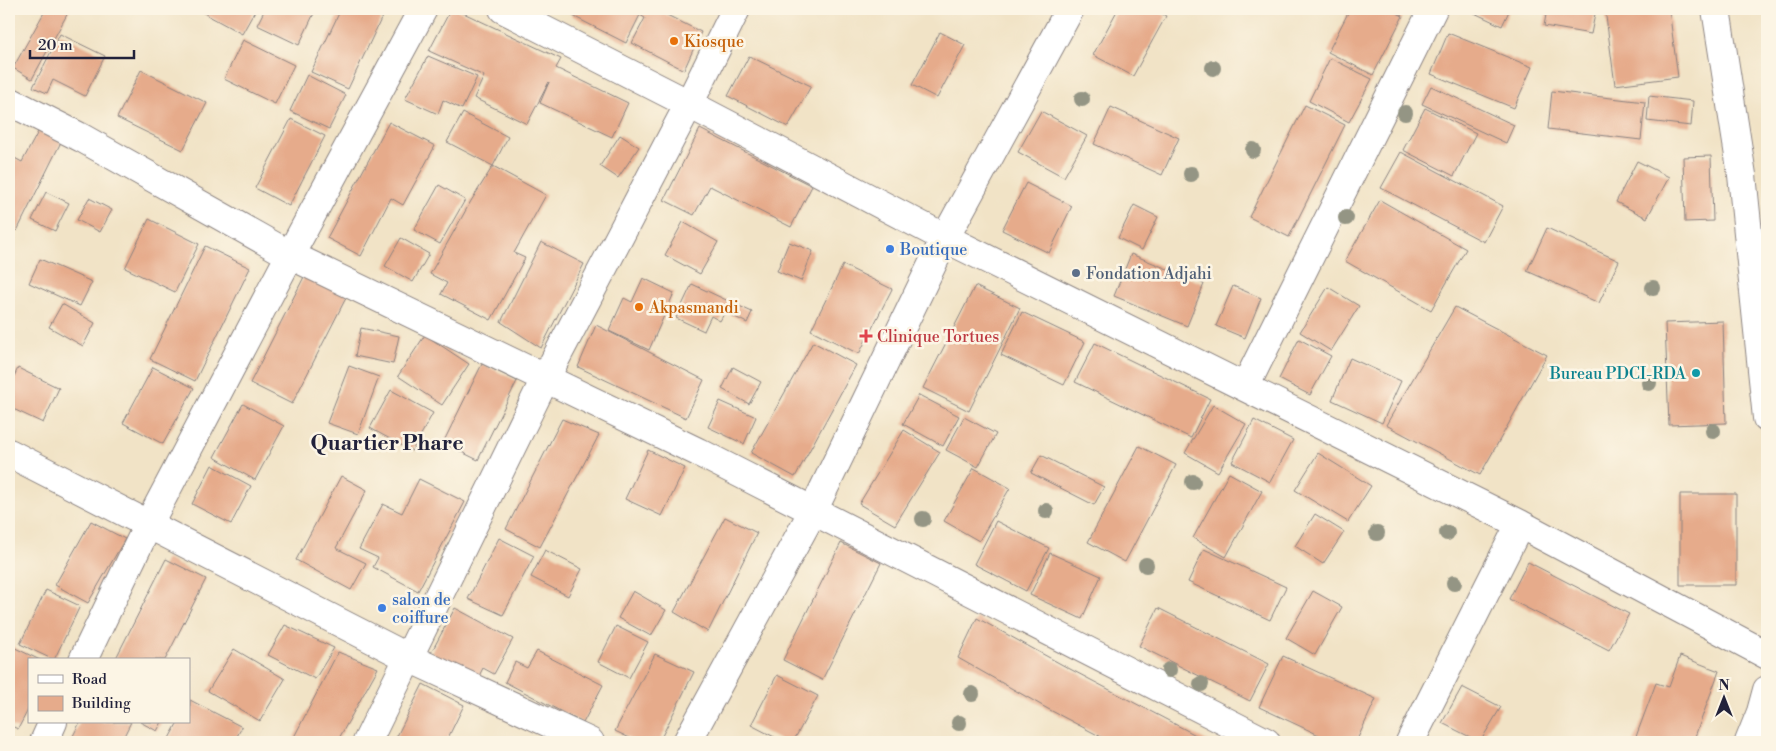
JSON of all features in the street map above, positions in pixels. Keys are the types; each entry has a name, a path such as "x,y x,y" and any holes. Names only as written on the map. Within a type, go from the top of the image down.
{"street":[{"path":"84,658 148,525 290,255 423,9"},
{"path":"503,9 945,238 1520,524 1767,655"},
{"path":"367,742 545,379 689,104 736,9"},
{"path":"687,742 813,511 945,238 1070,9"},
{"path":"1245,387 1433,9"},
{"path":"1716,9 1742,175 1767,418"},
{"path":"9,101 82,138 290,255 698,452 1266,742"},
{"path":"9,453 409,658 590,742"},
{"path":"1410,742 1520,524"},
{"path":"1749,742 1761,712 1767,690"},
{"path":"44,742 52,724"}],"building":[{"path":"46,9 70,9 32,79 13,68"},
{"path":"196,9 256,9 242,34"},
{"path":"265,9 316,9 299,45 257,25"},
{"path":"341,9 364,9 382,17 348,89 311,72"},
{"path":"451,9 455,9 561,59 556,68 628,103 612,137 540,103 549,82 527,124 474,98 484,76 429,51"},
{"path":"575,9 668,9 665,14 701,32 684,70 632,43 645,18 640,15 626,43 571,15"},
{"path":"1118,9 1153,9 1166,16 1133,76 1093,55"},
{"path":"1350,9 1389,9 1403,16 1373,75 1328,52"},
{"path":"1466,9 1510,9 1502,26"},
{"path":"1547,9 1596,9 1591,34 1544,26"},
{"path":"1605,9 1669,9 1678,77 1615,85"},
{"path":"940,32 965,45 937,98 912,85"},
{"path":"1448,33 1532,67 1514,108 1431,74"},
{"path":"60,34 105,56 85,96 53,80 47,93 33,87"},
{"path":"243,40 294,65 275,104 224,79"},
{"path":"428,56 477,77 462,109 443,100 438,114 405,99"},
{"path":"749,56 811,86 788,127 728,96"},
{"path":"1330,58 1372,79 1349,122 1309,101"},
{"path":"141,70 207,103 183,150 117,118"},
{"path":"307,75 346,95 329,129 290,111"},
{"path":"1431,86 1514,125 1506,143 1422,104"},
{"path":"1552,91 1645,102 1641,140 1548,129"},
{"path":"1649,96 1693,101 1691,126 1647,121"},
{"path":"1305,105 1345,125 1289,237 1249,217"},
{"path":"1111,107 1179,138 1162,175 1094,144"},
{"path":"1425,108 1476,133 1454,176 1403,150"},
{"path":"1041,111 1087,136 1064,177 1018,152"},
{"path":"463,113 508,137 493,166 447,142"},
{"path":"291,119 325,136 289,206 255,188"},
{"path":"389,122 435,146 403,205 391,198 361,256 327,238"},
{"path":"700,129 812,186 791,227 710,186 694,215 664,200"},
{"path":"39,130 61,142 17,231 9,227 9,195 15,183 9,180 9,155 22,162"},
{"path":"620,135 639,147 618,178 600,166"},
{"path":"1401,152 1503,206 1484,242 1381,188"},
{"path":"1711,156 1713,221 1685,222 1683,157"},
{"path":"1637,161 1669,177 1647,218 1616,202"},
{"path":"493,166 546,195 514,253 525,258 491,320 441,294 447,283 430,274"},
{"path":"1026,183 1072,206 1049,253 1002,230"},
{"path":"439,185 465,200 440,244 414,230"},
{"path":"46,192 69,203 55,231 32,220"},
{"path":"89,198 112,210 100,232 77,220"},
{"path":"1380,200 1466,249 1431,310 1345,261"},
{"path":"1134,205 1158,217 1142,250 1118,238"},
{"path":"149,219 199,244 175,292 125,268"},
{"path":"683,222 718,242 700,274 665,255"},
{"path":"1547,228 1619,261 1599,303 1527,271"},
{"path":"401,238 429,254 413,282 385,266"},
{"path":"541,242 584,264 541,348 501,322"},
{"path":"789,242 813,251 801,281 777,271"},
{"path":"205,246 250,268 195,381 150,359"},
{"path":"1131,254 1204,284 1187,326 1114,296"},
{"path":"40,259 92,282 80,306 29,283"},
{"path":"843,265 892,289 859,354 811,330"},
{"path":"306,273 348,294 292,404 250,383"},
{"path":"643,278 674,293 649,350 609,331 624,298 632,302"},
{"path":"692,284 752,312 747,323 725,312 720,321 711,316 704,331 676,318"},
{"path":"975,286 1020,308 969,411 923,388"},
{"path":"1233,286 1261,298 1245,338 1216,326"},
{"path":"1328,287 1359,306 1331,351 1300,332"},
{"path":"62,304 95,323 83,346 49,327"},
{"path":"1455,307 1547,355 1480,475 1386,425"},
{"path":"1022,312 1085,342 1064,385 1001,355"},
{"name":"Bureau PDCI-RDA","path":"1723,321 1726,423 1669,425 1665,323"},
{"path":"596,325 704,380 686,418 578,367"},
{"path":"361,328 399,336 393,364 355,356"},
{"path":"425,335 469,364 442,405 398,376"},
{"path":"1299,339 1331,356 1310,395 1279,379"},
{"path":"813,342 856,365 795,477 751,453"},
{"path":"1095,343 1210,399 1191,438 1075,382"},
{"path":"1350,358 1401,381 1382,423 1332,400"},
{"path":"482,364 517,381 478,460 443,443"},
{"path":"349,366 379,377 358,434 327,423"},
{"path":"153,367 194,388 163,444 123,423"},
{"path":"733,367 761,382 749,404 722,389"},
{"path":"18,368 59,388 43,423 9,407 9,387"},
{"path":"391,390 433,413 412,451 370,428"},
{"path":"919,395 959,416 943,446 903,424"},
{"path":"720,401 756,417 744,444 708,427"},
{"path":"243,404 284,426 255,480 214,457"},
{"path":"1213,405 1246,424 1218,472 1185,453"},
{"path":"964,417 996,434 978,467 946,450"},
{"path":"562,419 599,435 540,547 506,529"},
{"path":"1254,420 1293,440 1270,482 1232,462"},
{"path":"904,430 940,452 895,525 859,504"},
{"path":"1139,446 1176,465 1125,562 1088,542"},
{"path":"648,450 685,468 662,516 625,499"},
{"path":"1318,453 1371,486 1348,522 1295,490"},
{"path":"1041,455 1104,487 1094,505 1031,473"},
{"path":"212,465 251,486 231,524 192,504"},
{"path":"974,468 1010,488 979,541 944,521"},
{"path":"1229,473 1262,491 1226,557 1193,538"},
{"path":"341,476 367,490 336,548 366,563 351,590 296,560"},
{"path":"419,479 465,502 418,591 373,567 378,558 359,549 383,504 402,513"},
{"path":"1680,494 1736,494 1736,585 1680,585"},
{"path":"1315,514 1344,532 1323,564 1295,546"},
{"path":"725,517 757,533 708,632 674,612"},
{"path":"91,521 125,539 88,603 55,585"},
{"path":"996,521 1049,548 1026,591 974,564"},
{"path":"499,538 534,556 503,615 468,599"},
{"path":"841,543 881,563 822,680 783,660"},
{"path":"1204,549 1286,587 1270,620 1188,582"},
{"path":"545,550 582,569 568,596 531,577"},
{"path":"1050,553 1101,576 1082,619 1030,595"},
{"path":"166,559 206,579 166,658 116,658"},
{"path":"1528,562 1629,614 1609,650 1509,599"},
{"path":"46,590 80,606 55,658 50,658 20,644"},
{"path":"633,591 666,610 651,636 618,618"},
{"path":"1313,591 1342,607 1315,655 1286,638"},
{"path":"455,608 513,639 494,674 483,668 478,678 431,653"},
{"path":"1158,608 1269,664 1250,701 1139,646"},
{"path":"977,618 1209,742 1111,742 1048,709 958,658"},
{"path":"285,625 334,648 315,679 268,655"},
{"path":"616,626 648,642 629,678 598,662"},
{"path":"11,646 36,658 28,658 28,710 18,729 9,725 9,649"},
{"path":"234,649 285,679 260,721 208,691"},
{"path":"537,651 603,685 583,723 505,682 515,662 527,668"},
{"path":"338,652 378,668 337,742 303,742 294,737"},
{"path":"655,654 694,672 659,742 638,742 615,731"},
{"path":"1283,656 1376,699 1356,742 1334,742 1259,707"},
{"path":"1680,656 1719,671 1693,742 1634,742 1656,683 1669,687"},
{"path":"777,675 818,696 793,742 784,742 751,725"},
{"path":"423,684 464,705 446,742 394,742"},
{"path":"1462,687 1501,707 1480,742 1442,723"},
{"path":"190,700 242,727 234,742 167,742 177,724 190,724"},
{"path":"79,724 130,724 121,742 70,742"},
{"path":"144,724 161,724 157,731"}],"place":[{"name":"Kiosque","path":"674,41"},
{"name":"Boutique","path":"890,249"},
{"name":"Fondation Adjahi","path":"1076,273"},
{"name":"Akpasmandi","path":"639,307"},
{"name":"Clinique Tortues","path":"866,336"},
{"name":"Bureau PDCI-RDA","path":"1696,373"},
{"name":"salon de coiffure","path":"382,608"}],"district":[{"name":"Quartier Phare","path":"387,443"}]}
